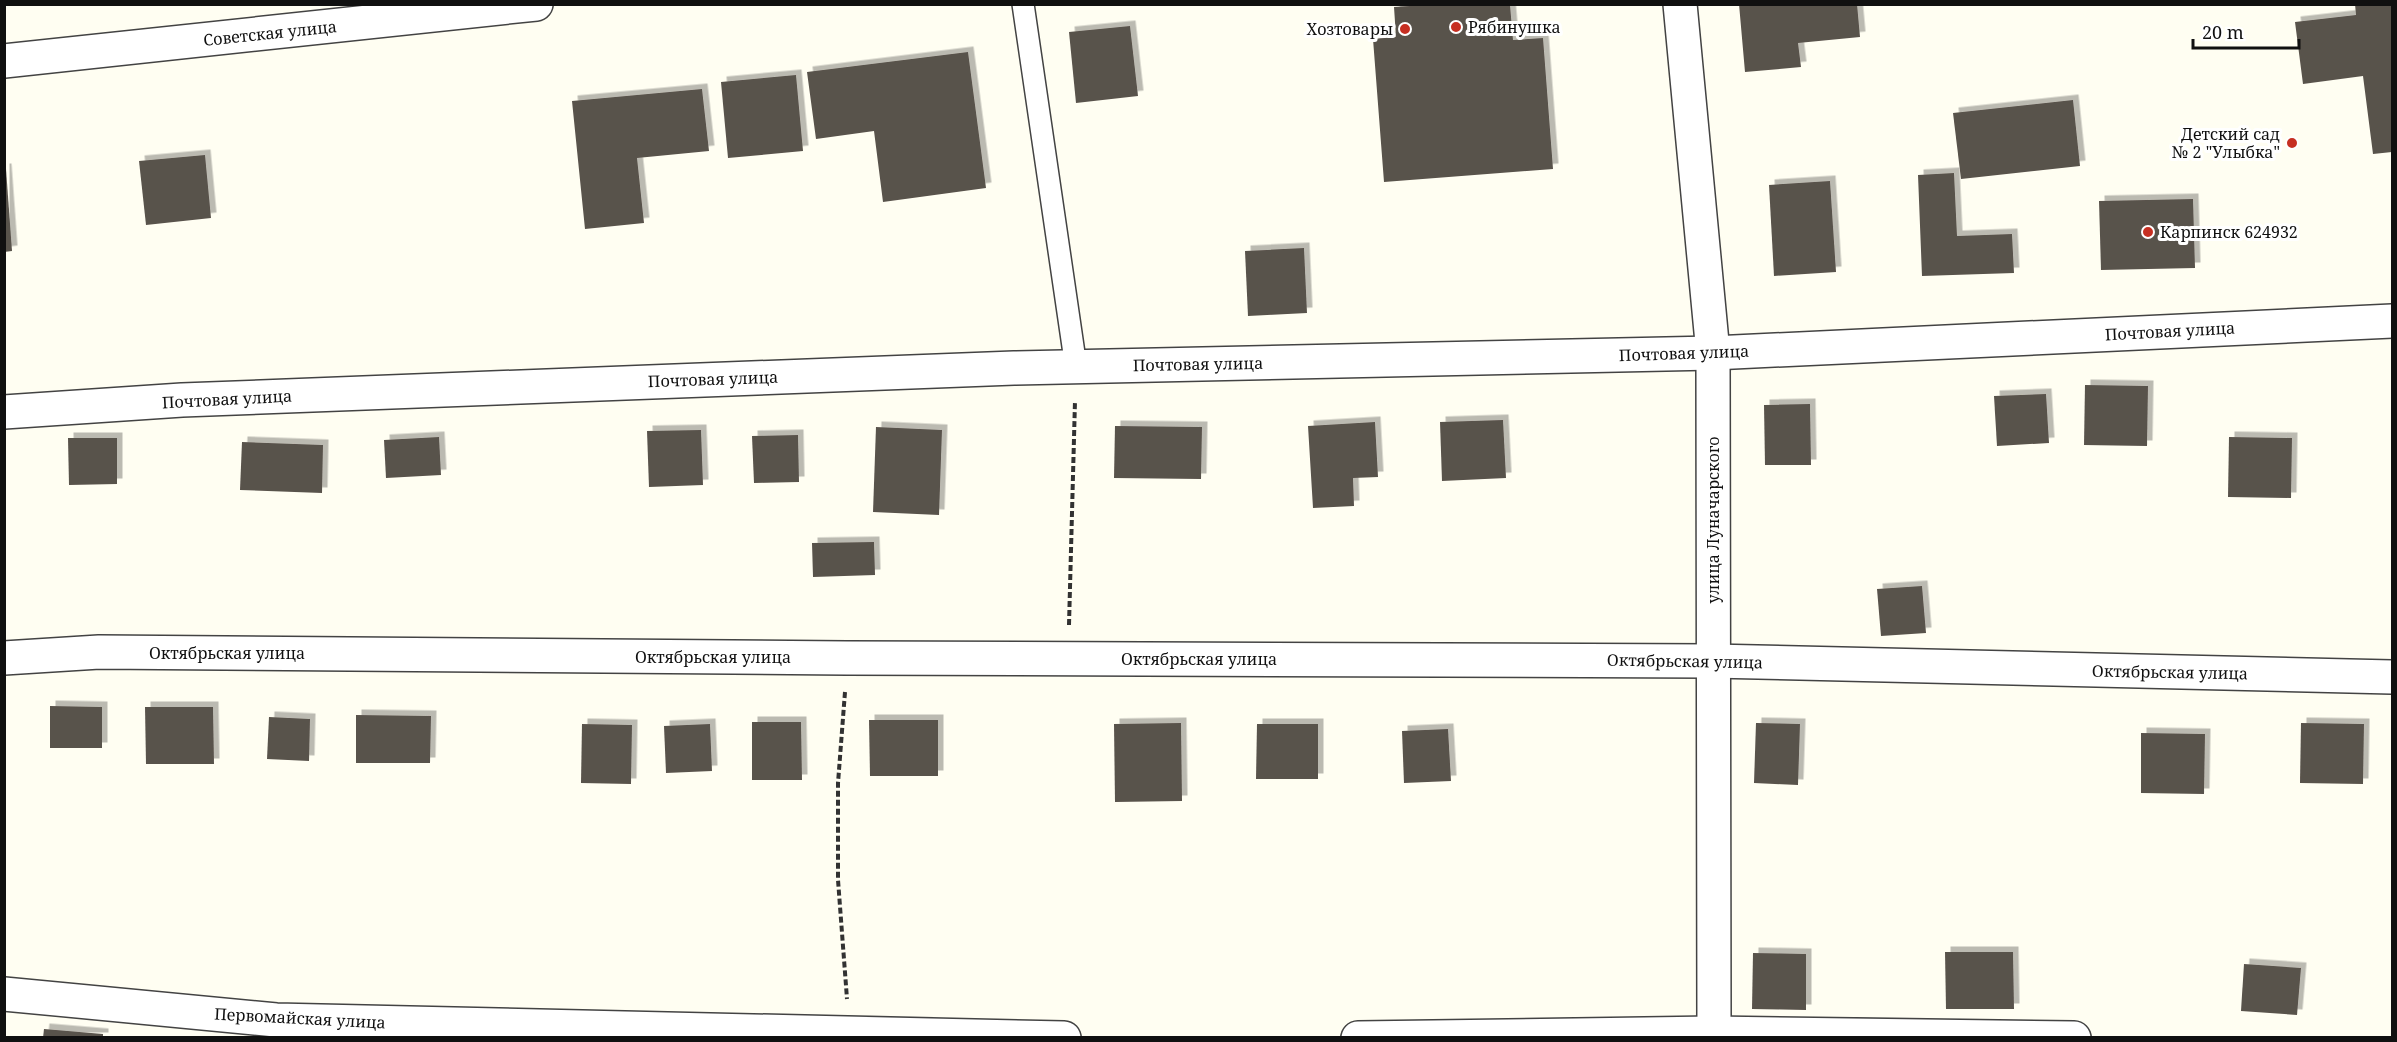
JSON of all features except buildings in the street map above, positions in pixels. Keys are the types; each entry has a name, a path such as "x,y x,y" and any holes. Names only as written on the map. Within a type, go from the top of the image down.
{"street":[{"name":"Советская улица","path":"4,61 536,4"},
{"name":"улица Луначарского","path":"1680,4 1713,353 1714,1035"},
{"name":"Почтовая улица","path":"4,412 206,399 1076,367 1713,353 2392,321"},
{"name":"Октябрьская улица","path":"4,657 99,652 847,658 1712,661 2392,677"},
{"name":"Первомайская улица","path":"4,994 276,1020 1064,1038"},
{"path":"1358,1038 1714,1035 2074,1038"}],"lane":[{"path":"1023,4 1076,367"}],"path":[{"path":"1068,658 1076,367"},
{"path":"847,658 838,794 838,880 849,1033"}],"place":[{"name":"Рябинушка","path":"1456,27"},
{"name":"Хозтовары","path":"1405,29"},
{"name":"Детский сад № 2 \"Улыбка\"","path":"2292,143"},
{"name":"Карпинск 624932","path":"2148,232"}]}
